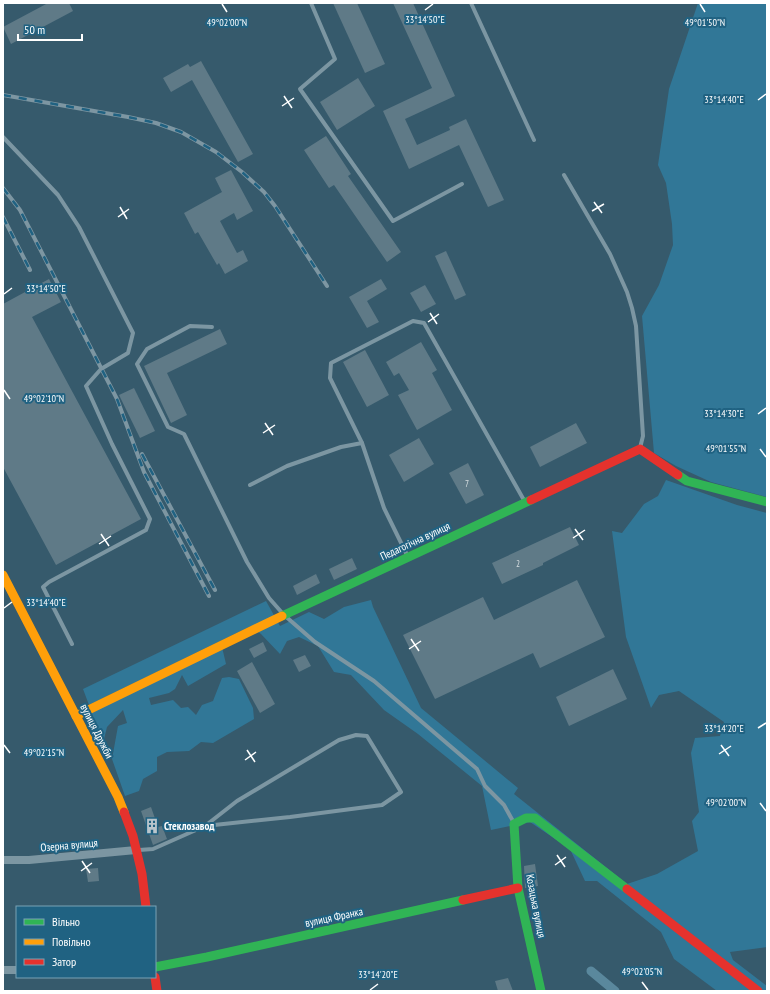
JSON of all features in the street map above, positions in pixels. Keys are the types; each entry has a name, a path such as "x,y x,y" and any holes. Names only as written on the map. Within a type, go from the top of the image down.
{"street":[{"path":"640,449 687,481 767,502"},
{"name":"Педагогічна вулиця","path":"76,716 284,615 640,449"},
{"name":"вулиця Дружби","path":"3,575 118,797 133,836 142,874 146,906"},
{"path":"514,824 526,818 535,818 758,991"},
{"name":"Козацька вулиця","path":"514,824 518,888 541,991"},
{"name":"Озерна вулиця","path":"3,860 29,860 136,850"},
{"name":"вулиця Франка","path":"156,967 207,957 518,888"},
{"path":"3,970 16,970"},
{"path":"155,978 157,991"}],"lane":[{"path":"311,3 335,59 300,89 393,221 462,184"},
{"path":"471,3 534,140"},
{"path":"3,137 58,195 79,227 133,333 128,353 102,369 86,386 112,444 150,519 146,530 49,582 43,587 72,644"},
{"path":"564,175 610,254 627,292 632,308 636,326 643,436 640,449"},
{"path":"408,557 384,508 362,443 330,378 331,363 413,321 424,323 525,502"},
{"path":"212,327 190,326 147,349 137,364 168,427 184,434 247,562 269,598 284,615 315,642 374,681 477,769 485,786 504,805 514,824"},
{"path":"250,485 287,466 341,447 362,443"},
{"path":"136,850 153,849 206,826 237,801 339,740 356,735 367,736 401,792 382,805 206,826"}],"shaded area":[{"path":"698,3 767,3 767,497 711,482 676,466 654,453 642,316 659,285 673,245 672,224 666,183 658,165 669,89"},
{"path":"666,480 737,505 767,513 767,947 730,952 733,960 767,986 767,991 717,991 674,959 661,932 597,881 585,881 570,849 530,822 491,830 482,786 418,734 384,710 351,675 334,672 318,646 299,637 287,641 280,654 251,626 89,705 83,689 266,601 280,626 309,612 324,619 344,607 371,600 421,708 518,788 514,794 627,884 657,874 698,851 692,821 699,812 691,753 695,738 720,736 724,722 679,691 659,695 651,708 626,637 612,531 622,533 644,504 658,496"},
{"path":"222,647 226,664 188,686 182,675 175,689 169,693 149,698 151,705 173,700 181,708 188,707 196,715 202,705 213,701 222,678 229,677 239,679 253,708 254,719 213,743 201,742 189,751 167,752 157,757 157,771 143,779 139,791 125,796 112,759 118,726 127,723 123,710 107,727 102,747 95,736 95,727 86,715"}],"building":[{"path":"48,3 69,3 73,11 11,44 3,27"},
{"path":"333,3 357,3 385,64 365,73"},
{"path":"393,3 413,3 455,96 405,119 417,145 450,130 449,127 466,119 504,200 488,207 459,145 409,169 383,111 432,88"},
{"path":"201,61 253,154 238,162 192,80 171,92 163,78 188,64 190,67"},
{"path":"358,78 375,106 337,130 320,102"},
{"path":"326,136 351,174 348,176 401,252 387,262 334,185 329,188 304,150"},
{"path":"231,170 253,211 237,220 234,213 220,221 237,253 243,250 248,261 225,274 219,263 217,265 198,232 195,234 184,213 222,192 215,178"},
{"path":"446,251 466,295 455,300 435,256"},
{"path":"49,279 61,302 32,317 141,519 56,565 3,467 3,304"},
{"path":"381,279 387,289 367,301 379,322 367,328 349,297"},
{"path":"425,285 436,304 421,312 410,293"},
{"path":"220,329 227,344 167,373 187,415 171,423 144,366"},
{"path":"421,342 437,370 432,373 452,410 417,430 398,395 409,390 399,373 394,376 386,362"},
{"path":"365,350 389,395 367,407 343,362"},
{"path":"134,388 155,431 140,438 119,395"},
{"path":"576,423 587,443 540,467 530,447"},
{"path":"419,438 434,464 404,482 389,455"},
{"path":"468,463 484,495 466,504 449,473"},
{"path":"570,527 579,545 543,563 543,565 502,584 492,563"},
{"path":"352,558 357,569 334,580 329,569"},
{"path":"316,574 320,583 297,595 293,586"},
{"path":"577,580 605,637 540,668 533,653 435,699 403,635 483,597 494,620"},
{"path":"263,642 267,651 254,658 249,649"},
{"path":"305,655 311,666 299,672 293,660"},
{"path":"252,662 275,704 260,713 237,671"},
{"path":"613,669 627,699 569,726 556,697"},
{"name":"Стеклозавод","path":"151,807 158,827 162,826 167,839 153,845 141,811"},
{"path":"535,864 538,886 525,888 524,866"},
{"path":"98,868 99,881 88,882 86,869"},
{"path":"508,978 513,991 498,991 495,981"}],"waterway":[{"path":"591,971 615,991"}],"railway":[{"path":"3,95 156,123 181,132 216,152 242,172 264,192 275,206 327,286"},
{"path":"3,188 20,210 117,399 144,472 209,596"},
{"path":"3,217 30,270"},
{"path":"142,454 215,590"}],"traffic: fast":[{"path":"678,475 687,481 767,502"},
{"path":"282,616 531,500"},
{"path":"541,991 518,888 514,824 526,818 535,818 627,889"},
{"path":"156,967 207,957 463,900"}],"traffic: slow":[{"path":"3,575 118,797 124,812"},
{"path":"76,716 282,616"}],"traffic: jam":[{"path":"531,500 640,449 678,475"},
{"path":"124,812 133,836 142,874 146,906"},
{"path":"463,900 518,888"},
{"path":"627,889 758,991"},
{"path":"155,978 157,991"}],"place":[{"name":"Стеклозавод","path":"152,826"}]}
